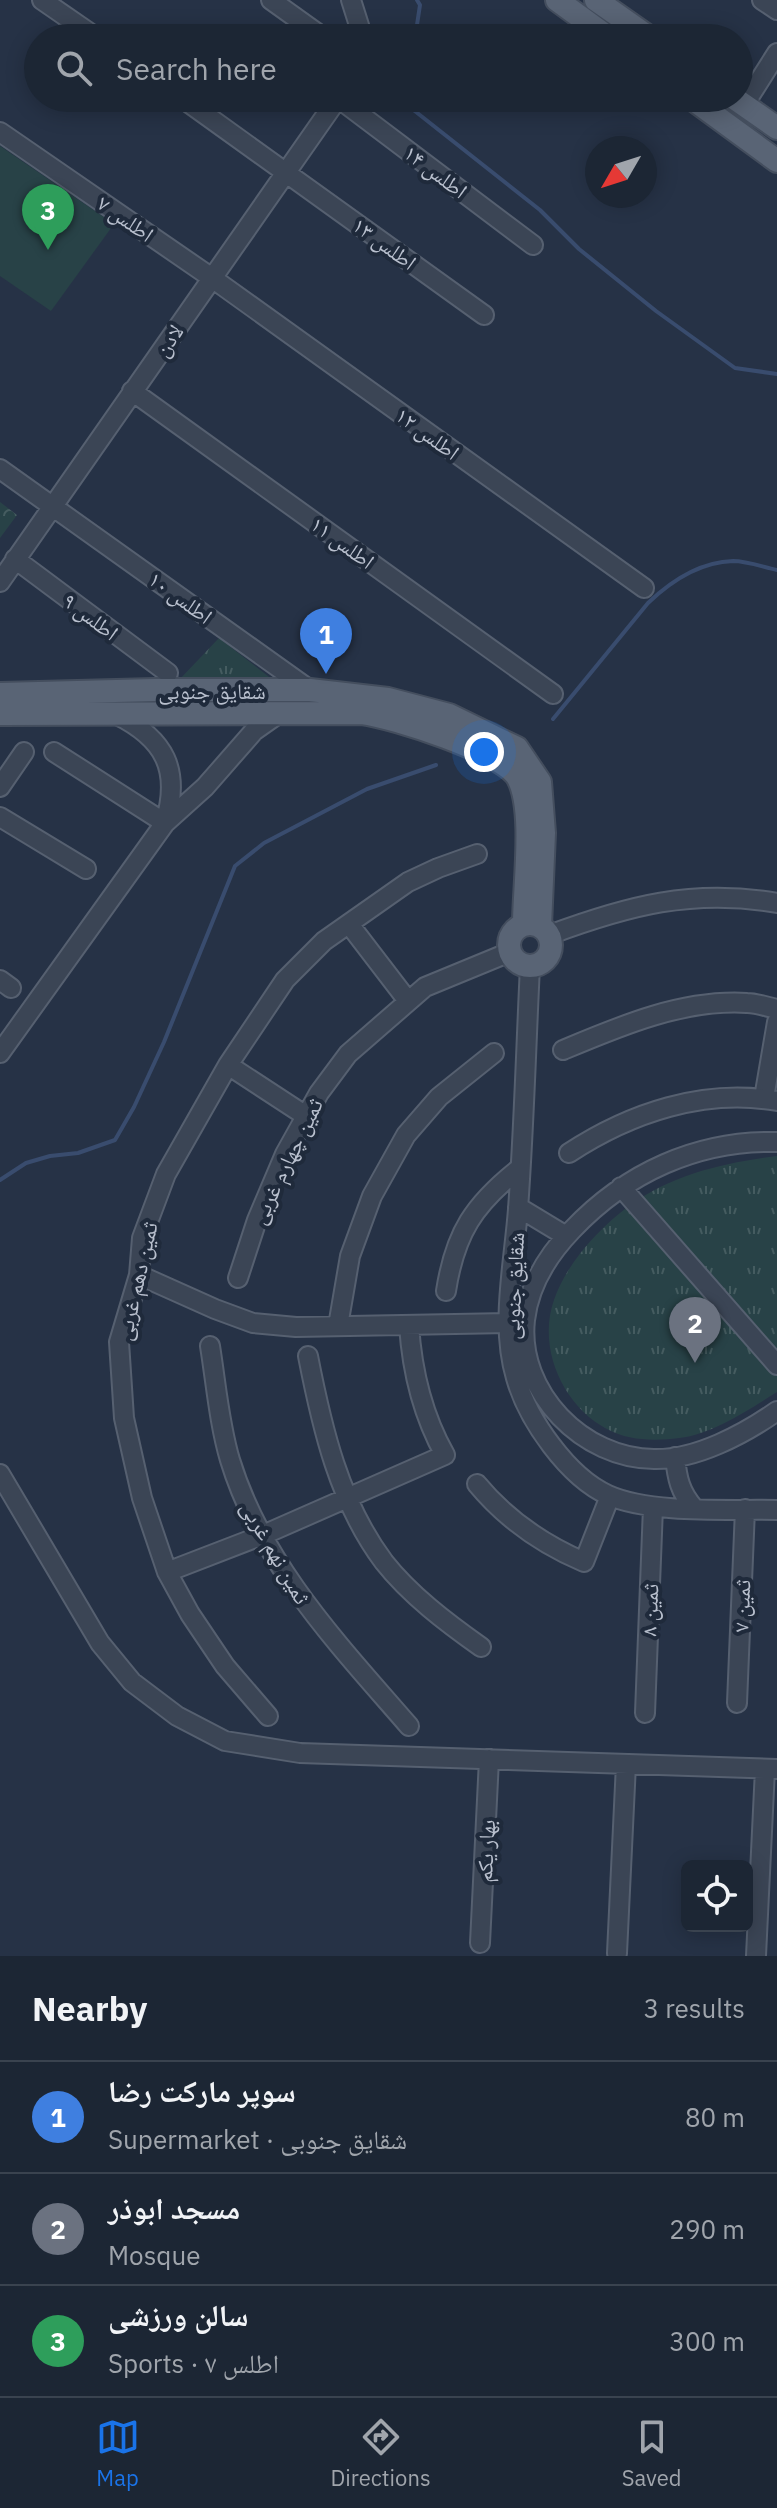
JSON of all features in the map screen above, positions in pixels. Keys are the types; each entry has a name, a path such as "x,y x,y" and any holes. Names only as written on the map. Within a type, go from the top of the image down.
{"main road":[{"path":"557,0 590,24"},
{"path":"596,0 630,24"},
{"path":"753,111 777,128"},
{"path":"710,112 777,161"},
{"name":"شقایق جنوبی","path":"0,694 310,690 388,699 449,715 517,748 540,782 544,833 538,928"},
{"name":"شقایق جنوبی","path":"0,714 362,713 385,716 425,729 479,751 513,772 518,779 526,808 538,928"},
{"path":"538,928 552,945 549,955 538,965 518,962 510,952 511,935 538,928"}],"street":[{"path":"42,0 77,24"},
{"path":"271,0 304,24"},
{"path":"351,0 359,24"},
{"path":"762,0 777,10"},
{"path":"753,83 777,53"},
{"name":"اطلس ۱۳","path":"202,112 484,315"},
{"name":"لادن","path":"0,582 328,112"},
{"name":"اطلس ۱۴","path":"357,112 533,245"},
{"name":"اطلس ۷","path":"0,132 212,278"},
{"name":"اطلس ۱۲","path":"212,278 644,588"},
{"name":"اطلس ۱۱","path":"132,391 553,694"},
{"path":"0,469 52,504"},
{"name":"اطلس ۱۰","path":"52,504 310,690"},
{"name":"اطلس ۹","path":"15,559 168,673"},
{"path":"0,1053 165,823 205,787 254,731 281,712"},
{"path":"116,715 152,737 164,754 171,778 172,799 165,823"},
{"path":"0,787 24,752"},
{"path":"54,752 165,823"},
{"path":"0,817 86,869"},
{"name":"ثمین دهم غربی","path":"268,1716 225,1666 190,1614 167,1572 142,1498 124,1418 119,1342 139,1275 142,1238 166,1174 228,1065 285,980 324,941 408,882 477,854"},
{"path":"538,928 671,900 707,896 777,903"},
{"path":"349,924 408,1001"},
{"name":"ثمین چهارم غربی","path":"238,1278 257,1220 285,1154 319,1093 348,1054 425,987 510,952"},
{"name":"شقایق جنوبی","path":"530,966 518,1207 508,1323 516,1378 527,1407 547,1439 568,1464 592,1486 610,1496 653,1507 777,1510"},
{"path":"563,1050 631,1022 691,1007 747,1003 777,1009"},
{"path":"569,1153 594,1136 667,1107 732,1095 770,1100 777,1022"},
{"path":"338,1326 350,1256 372,1196 406,1135 439,1097 494,1053"},
{"path":"228,1065 306,1116"},
{"path":"777,1142 724,1145 688,1154 653,1168 621,1187 592,1209 540,1269 525,1319 529,1358 539,1385 554,1410 567,1425 593,1444 622,1455 654,1459 675,1457 737,1434 777,1411"},
{"path":"446,1291 457,1246 470,1218 491,1191 520,1168"},
{"path":"621,1187 777,1365"},
{"path":"518,1207 566,1236"},
{"path":"139,1275 253,1323 338,1326 508,1323"},
{"path":"167,1572 263,1535 445,1455 429,1426 418,1392 409,1325"},
{"name":"ثمین نهم غربی","path":"210,1346 229,1457 243,1499 281,1569 313,1615 409,1726"},
{"path":"308,1356 330,1452 348,1499 385,1563 450,1625 481,1647"},
{"path":"675,1457 683,1495 694,1508"},
{"path":"0,1474 100,1643 132,1682 177,1716 225,1741 300,1753 771,1769 756,1956"},
{"path":"477,1484 513,1522 539,1540 584,1562 610,1496"},
{"name":"ثمین ۸","path":"645,1713 653,1507"},
{"name":"ثمین ۷","path":"737,1703 745,1509"},
{"name":"بهار یکم","path":"480,1943 489,1759"},
{"path":"617,1953 626,1764"}],"green space":[{"path":"0,146 114,224 51,311 0,276"},
{"path":"0,502 17,515 0,538"},
{"path":"219,638 273,680 179,680"},
{"path":"777,1156 777,1392 705,1432 679,1438 633,1438 615,1433 591,1419 566,1391 552,1356 549,1337 554,1300 575,1260 618,1215 663,1186 718,1166"}],"waterway":[{"path":"417,0 420,5 417,24"},
{"path":"416,112 540,210 579,249 656,311 735,368 777,374"},
{"path":"553,719 648,603 676,580 721,562 744,562 777,570"},
{"path":"0,1180 26,1163 78,1153 115,1140 164,1042 235,866 264,843 367,789 436,765"}],"place":[{"name":"سالن ورزشی","path":"48,250"},
{"name":"سوپر مارکت رضا","path":"326,674"},
{"name":"مسجد ابوذر","path":"695,1363"}]}
